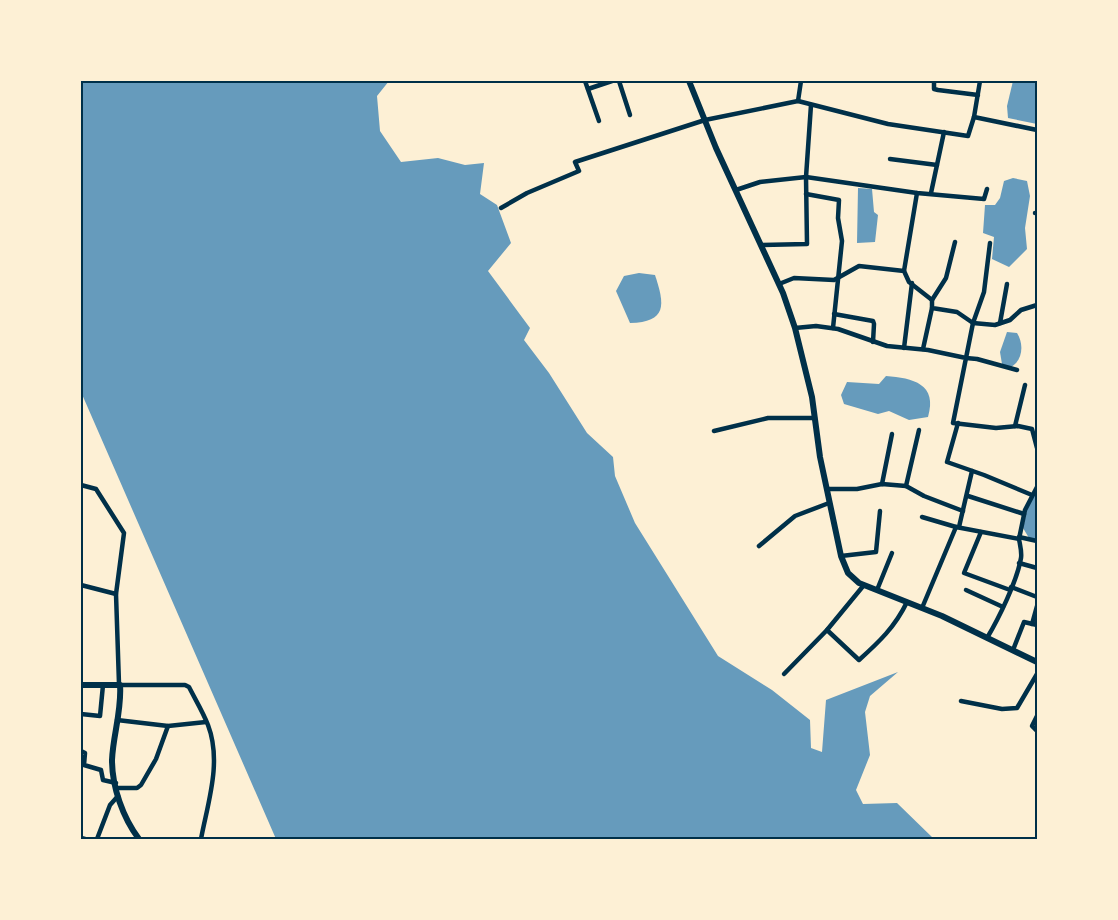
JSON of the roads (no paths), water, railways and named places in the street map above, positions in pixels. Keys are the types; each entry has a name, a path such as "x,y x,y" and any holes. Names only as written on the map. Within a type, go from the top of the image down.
{"street":[{"path":"585,81 599,122"},
{"path":"588,89 612,81"},
{"path":"619,81 630,115"},
{"path":"688,81 779,284 795,328 812,397 829,503 841,556 848,573 864,585 922,608 1037,662"},
{"path":"798,101 801,81"},
{"path":"934,81 934,89 978,95"},
{"path":"501,208 527,193 579,171 575,162 705,120 798,101 888,124 968,136 974,117 980,81"},
{"path":"761,245 807,244 806,177 811,105"},
{"path":"974,117 1037,130"},
{"path":"931,194 944,132"},
{"path":"890,159 937,165"},
{"path":"736,190 760,182 806,177 917,193 984,199 987,189"},
{"path":"917,193 904,271 912,283 932,300"},
{"path":"806,194 839,200 838,218 842,237 833,328"},
{"path":"924,349 932,300 946,278 955,242"},
{"path":"990,243 984,292 973,324 953,423 996,428 1015,426 1034,429 1037,448"},
{"path":"779,284 794,278 834,280 859,266 904,271"},
{"path":"904,348 912,283"},
{"path":"1000,323 1007,284"},
{"path":"932,308 957,312 973,324 995,325 1010,320 1021,309 1037,304"},
{"path":"834,314 873,321 873,342"},
{"path":"795,328 816,326 833,328 886,346 924,349 978,359 1017,370"},
{"path":"1015,426 1025,384"},
{"path":"714,431 768,418 815,418"},
{"path":"958,423 947,462 1032,495"},
{"path":"906,486 919,430"},
{"path":"882,484 891,434"},
{"path":"922,608 958,527 968,496 972,471"},
{"path":"827,489 857,489 882,484 906,486 924,496 963,511"},
{"path":"81,485 96,489 124,533 116,594 119,685 112,762 118,796 129,825 139,839"},
{"path":"987,638 1003,607 1019,563 1021,556 1019,538 1024,514 1037,487"},
{"path":"968,496 1024,514"},
{"path":"759,546 795,516 829,503"},
{"path":"841,556 876,552 880,512"},
{"path":"922,517 981,532 1037,541"},
{"path":"981,532 964,573 1037,597"},
{"path":"877,591 892,553"},
{"path":"1019,563 1037,568"},
{"path":"81,585 116,594"},
{"path":"784,674 827,630 864,585"},
{"path":"966,590 1003,607"},
{"path":"827,630 859,660 884,638 899,618 907,602"},
{"path":"1013,650 1024,622 1034,625 1037,606"},
{"path":"961,701 1002,709 1017,708 1037,674"},
{"path":"81,685 187,686 207,722 214,756 214,775 201,839"},
{"path":"81,714 100,716 103,685"},
{"path":"1037,716 1032,726 1037,732"},
{"path":"117,720 168,726 207,722"},
{"path":"81,751 85,753 84,765 101,770 102,779 116,785 137,788 159,753 168,726"},
{"path":"97,839 110,805 118,796"}],"water":[{"path":"81,81 389,81 377,96 380,131 401,162 438,158 465,165 484,163 480,194 497,205 511,243 488,271 530,328 524,340 549,373 587,433 613,457 615,476 635,523 718,656 772,690 810,720 811,748 822,752 826,700 898,672 870,696 865,712 870,755 856,790 863,804 897,803 934,839 276,839 81,392"},
{"path":"1013,81 1037,81 1037,124 1008,118 1007,106"},
{"path":"1013,178 1027,181 1030,196 1025,228 1027,249 1009,267 992,259 994,237 983,233 985,205 995,205 1000,198 1004,181"},
{"path":"858,188 872,189 874,212 878,215 875,242 857,243"},
{"path":"639,273 655,275 661,295 660,310 651,319 630,323 616,291 624,276"},
{"path":"1007,332 1017,333 1021,347 1018,360 1011,367 1002,364 1000,352"},
{"path":"886,376 914,381 921,385 929,397 928,417 909,420 889,411 878,414 844,404 841,395 847,382 879,384"},
{"path":"1037,492 1037,539 1029,538 1023,528 1027,509"}]}
